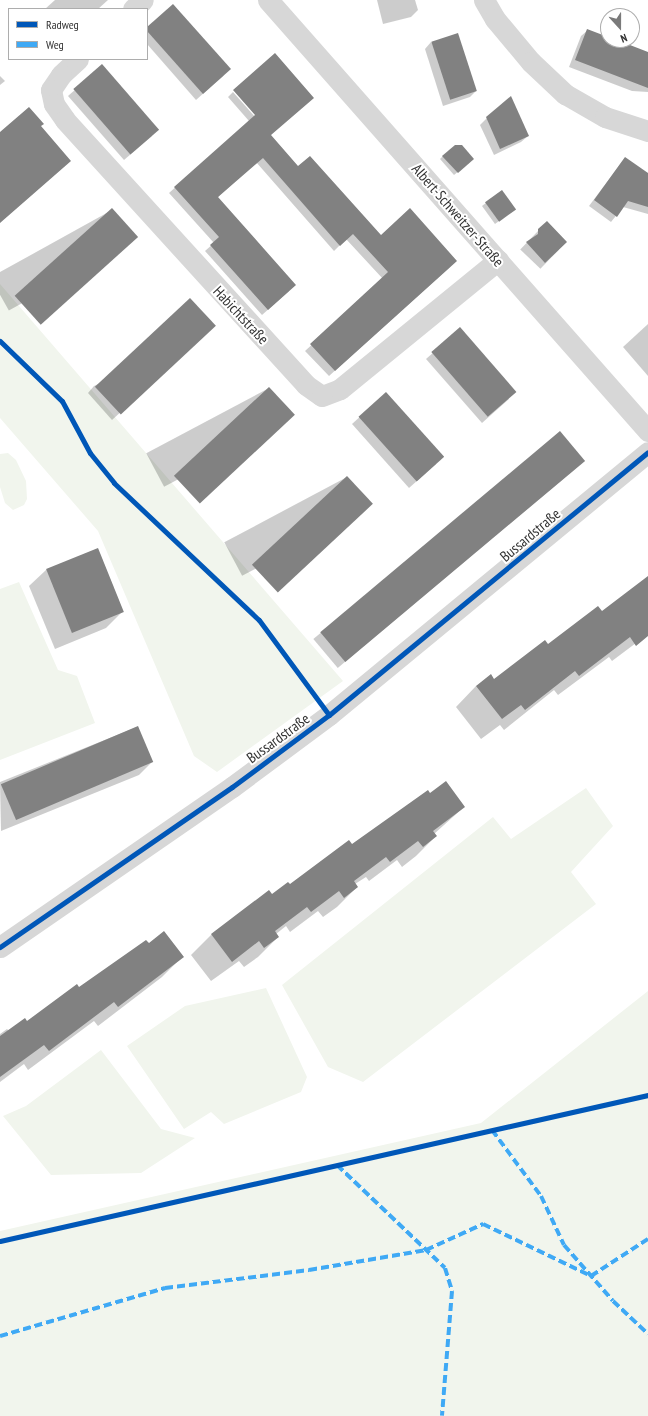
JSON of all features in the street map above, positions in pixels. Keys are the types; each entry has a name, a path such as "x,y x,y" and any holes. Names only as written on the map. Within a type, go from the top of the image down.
{"street":[{"path":"134,8 143,0"},
{"name":"Albert-Schweitzer-Straße","path":"268,0 648,430"},
{"path":"484,0 495,19 531,62 565,94 605,117 648,131"},
{"name":"Habichtstraße","path":"77,60 61,75 51,90 54,104 65,120 300,379 322,396 340,389 498,260"},
{"name":"Bussardstraße","path":"0,948 232,787 329,715 426,637 648,452"}],"shaded area":[{"path":"0,284 343,681 217,772 194,756 98,531 0,418"},
{"path":"8,453 16,460 26,481 27,499 24,505 13,510 5,503 0,487 0,454"},
{"path":"19,582 58,670 77,676 95,723 0,760 0,589"},
{"path":"586,788 613,826 571,872 596,904 363,1082 328,1067 282,985 493,817 511,839"},
{"path":"266,988 307,1077 301,1092 224,1124 211,1112 184,1129 127,1046 185,1006"},
{"path":"648,991 648,1416 0,1416 0,1231 481,1123"},
{"path":"101,1050 161,1129 195,1138 141,1173 51,1175 3,1116 26,1106"}],"building":[{"path":"173,4 231,69 203,94 148,32 148,26"},
{"path":"587,29 600,34 600,48 638,48 648,52 648,88 575,60"},
{"path":"458,33 477,91 450,100 431,42"},
{"path":"275,53 314,98 271,135 298,166 310,156 381,235 410,208 457,261 335,371 310,344 388,272 353,234 340,246 263,158 218,197 296,285 268,310 210,245 219,237 174,187 255,115 233,90"},
{"path":"102,64 159,130 130,155 73,89"},
{"path":"511,96 529,136 500,149 486,117"},
{"path":"29,107 44,124 41,126 71,161 0,223 0,132"},
{"path":"455,145 462,145 474,159 458,173 442,156"},
{"path":"625,157 648,173 648,207 628,201 617,217 594,200"},
{"path":"502,190 516,209 499,222 485,202"},
{"path":"112,208 138,237 41,325 15,296"},
{"path":"547,221 567,242 545,263 526,242 538,234 538,229"},
{"path":"190,298 216,326 121,414 95,387"},
{"path":"460,327 516,392 488,417 431,352"},
{"path":"269,387 295,415 200,503 174,476"},
{"path":"386,392 444,457 417,481 359,417"},
{"path":"560,431 585,461 345,662 320,632"},
{"path":"347,476 373,504 278,592 252,565"},
{"path":"98,548 124,612 72,633 46,569"},
{"path":"648,576 648,636 636,646 630,637 579,676 575,671 525,710 521,705 502,719 476,686 491,674 494,679 545,640 548,644 598,606 602,611"},
{"path":"138,726 153,762 16,820 1,784"},
{"path":"446,781 465,807 433,831 437,836 423,847 418,841 390,862 386,857 354,881 358,887 344,898 339,891 311,912 307,907 275,931 279,937 264,948 259,941 232,962 211,934 269,890 272,894 288,882 290,884 349,840 352,844 428,790 430,793"},
{"path":"164,931 184,957 118,1007 114,1002 49,1051 44,1045 0,1077 0,1036 25,1018 27,1021 77,984 79,987 146,940 149,943"}],"marked path":[{"path":"492,1130 541,1196 564,1245 613,1301 648,1334"},
{"path":"337,1165 445,1268 452,1291 442,1416"},
{"path":"0,1336 165,1288 309,1270 426,1250 483,1224 591,1276 648,1239"}],"cycle path":[{"path":"0,341 62,401 90,453 114,483 259,620 329,715"},
{"path":"0,947 232,787 329,715 648,452"},
{"path":"0,1241 648,1095"}]}
